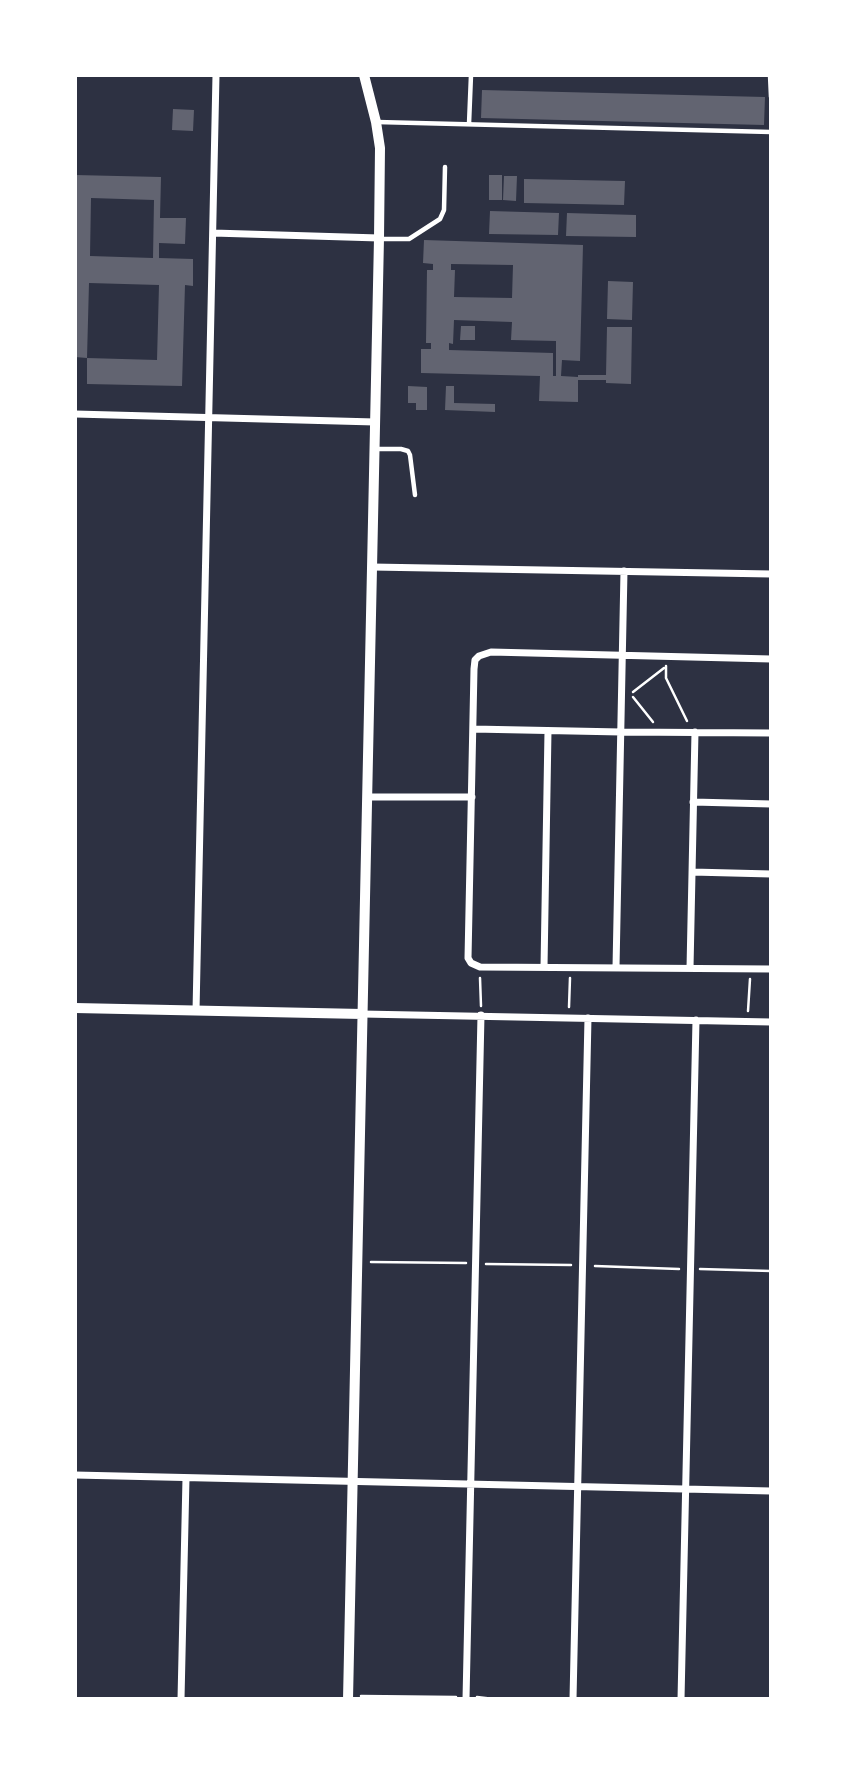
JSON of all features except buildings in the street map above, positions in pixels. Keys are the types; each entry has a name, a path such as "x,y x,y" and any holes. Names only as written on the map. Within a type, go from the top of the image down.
{"street":[{"path":"196,1011 216,75"},
{"path":"348,1698 380,148 364,75"},
{"path":"213,233 379,239"},
{"path":"75,414 375,422"},
{"path":"372,567 771,574"},
{"path":"616,967 624,571"},
{"path":"771,659 484,653 479,656 475,660 468,958 471,963 480,967 771,969"},
{"path":"473,729 771,733"},
{"path":"544,967 548,731"},
{"path":"690,968 695,732"},
{"path":"367,797 472,797"},
{"path":"693,802 771,804"},
{"path":"692,872 771,874"},
{"path":"75,1008 771,1022"},
{"path":"466,1698 481,1015"},
{"path":"573,1699 588,1018"},
{"path":"681,1699 696,1020"},
{"path":"75,1475 771,1491"},
{"path":"181,1699 186,1478"}],"lane":[{"path":"469,124 471,75"},
{"path":"770,75 771,97"},
{"path":"376,122 771,132"},
{"path":"379,239 409,239 440,219 444,210 445,166"},
{"path":"374,449 408,451 415,495"}],"path":[{"path":"666,656 666,678 682,713 695,732"},
{"path":"662,732 630,694 666,667"},
{"path":"480,967 481,1015"},
{"path":"569,1017 571,967"},
{"path":"748,1021 750,968"},
{"path":"357,1261 771,1271"},
{"path":"348,1698 494,1699"}]}
